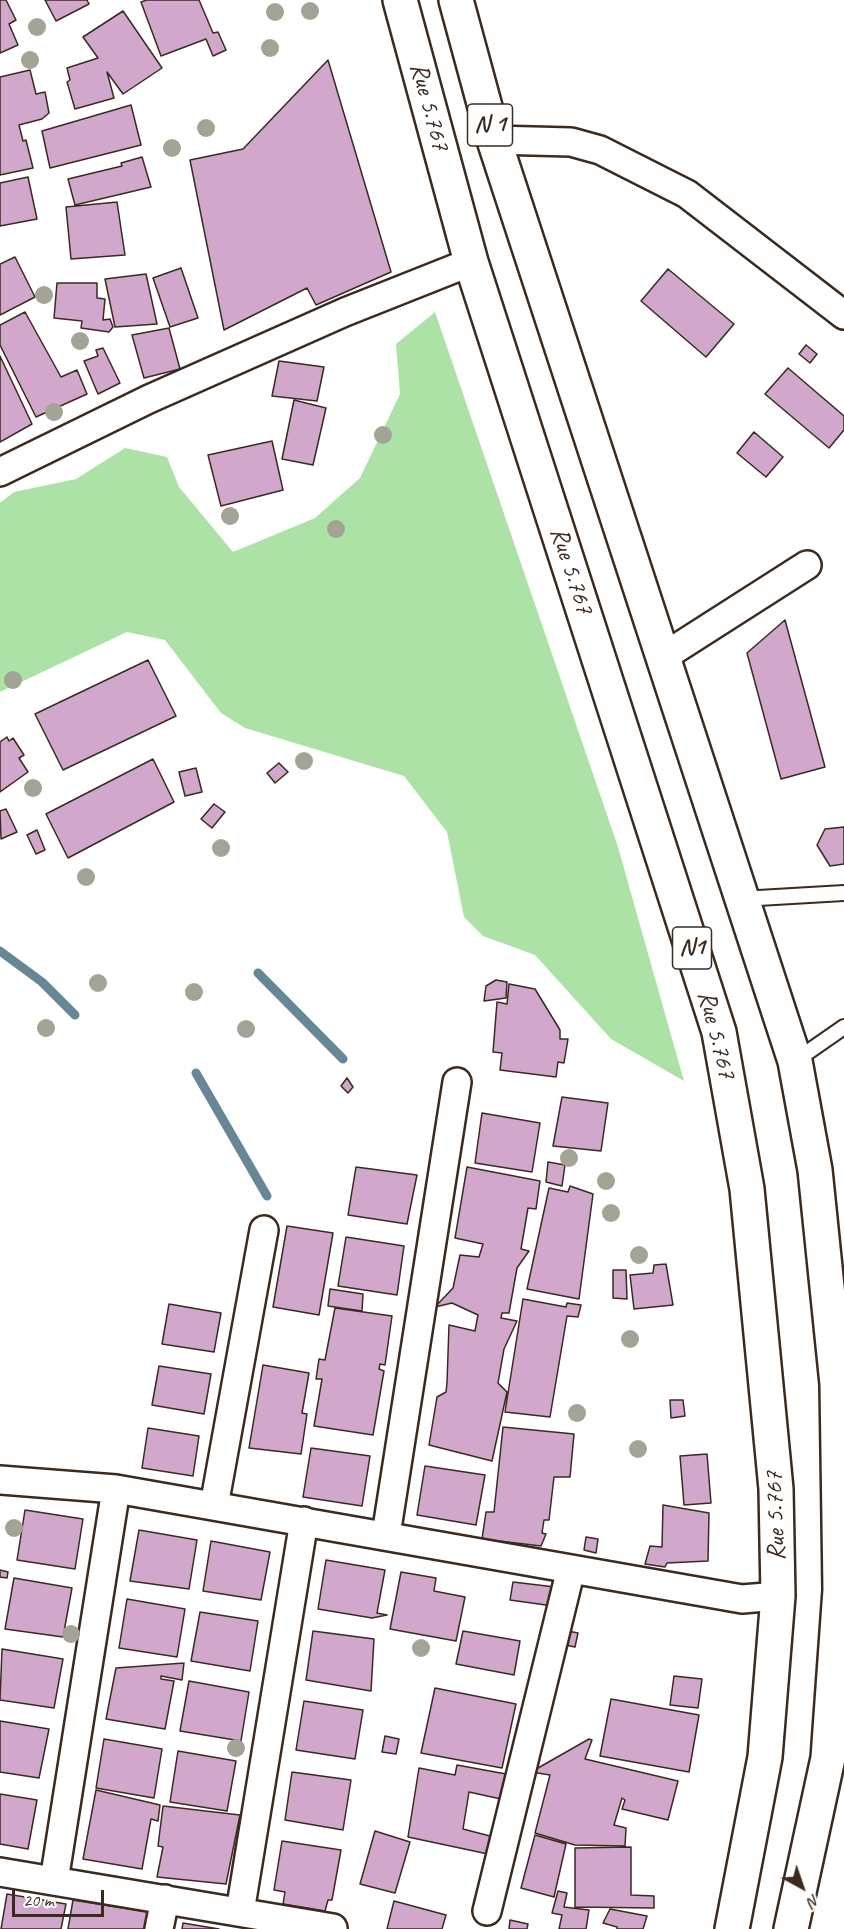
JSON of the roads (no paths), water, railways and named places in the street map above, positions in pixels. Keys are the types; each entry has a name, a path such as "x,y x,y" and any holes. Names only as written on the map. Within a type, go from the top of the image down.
{"highway":[{"name":"Rue 5.767","path":"400,0 471,262 719,1032 747,1189 776,1489 778,1596 765,1757 732,1929"},
{"name":"N 1","path":"456,0 494,140 528,249"},
{"name":"N1","path":"528,249 795,1061 815,1170 837,1384 842,1486 842,1591 828,1758 792,1929"}],"street":[{"path":"494,140 571,142 600,150 687,194 844,315"},
{"path":"0,472 171,389 345,312 471,262"},
{"path":"663,657 807,565"},
{"path":"386,1535 457,1082"},
{"path":"214,1506 264,1230"},
{"path":"0,1480 116,1490 386,1535 742,1599 778,1596"},
{"path":"54,1881 116,1490"},
{"path":"240,1912 304,1521"},
{"path":"487,1911 571,1569"},
{"path":"0,1872 333,1928"},
{"path":"159,1929 165,1899"}],"lane":[{"path":"741,899 844,893"},
{"path":"795,1061 844,1027"}],"waterway":[{"path":"0,951 42,982 75,1015"},
{"path":"258,973 343,1059"},
{"path":"196,1073 267,1196"}]}
